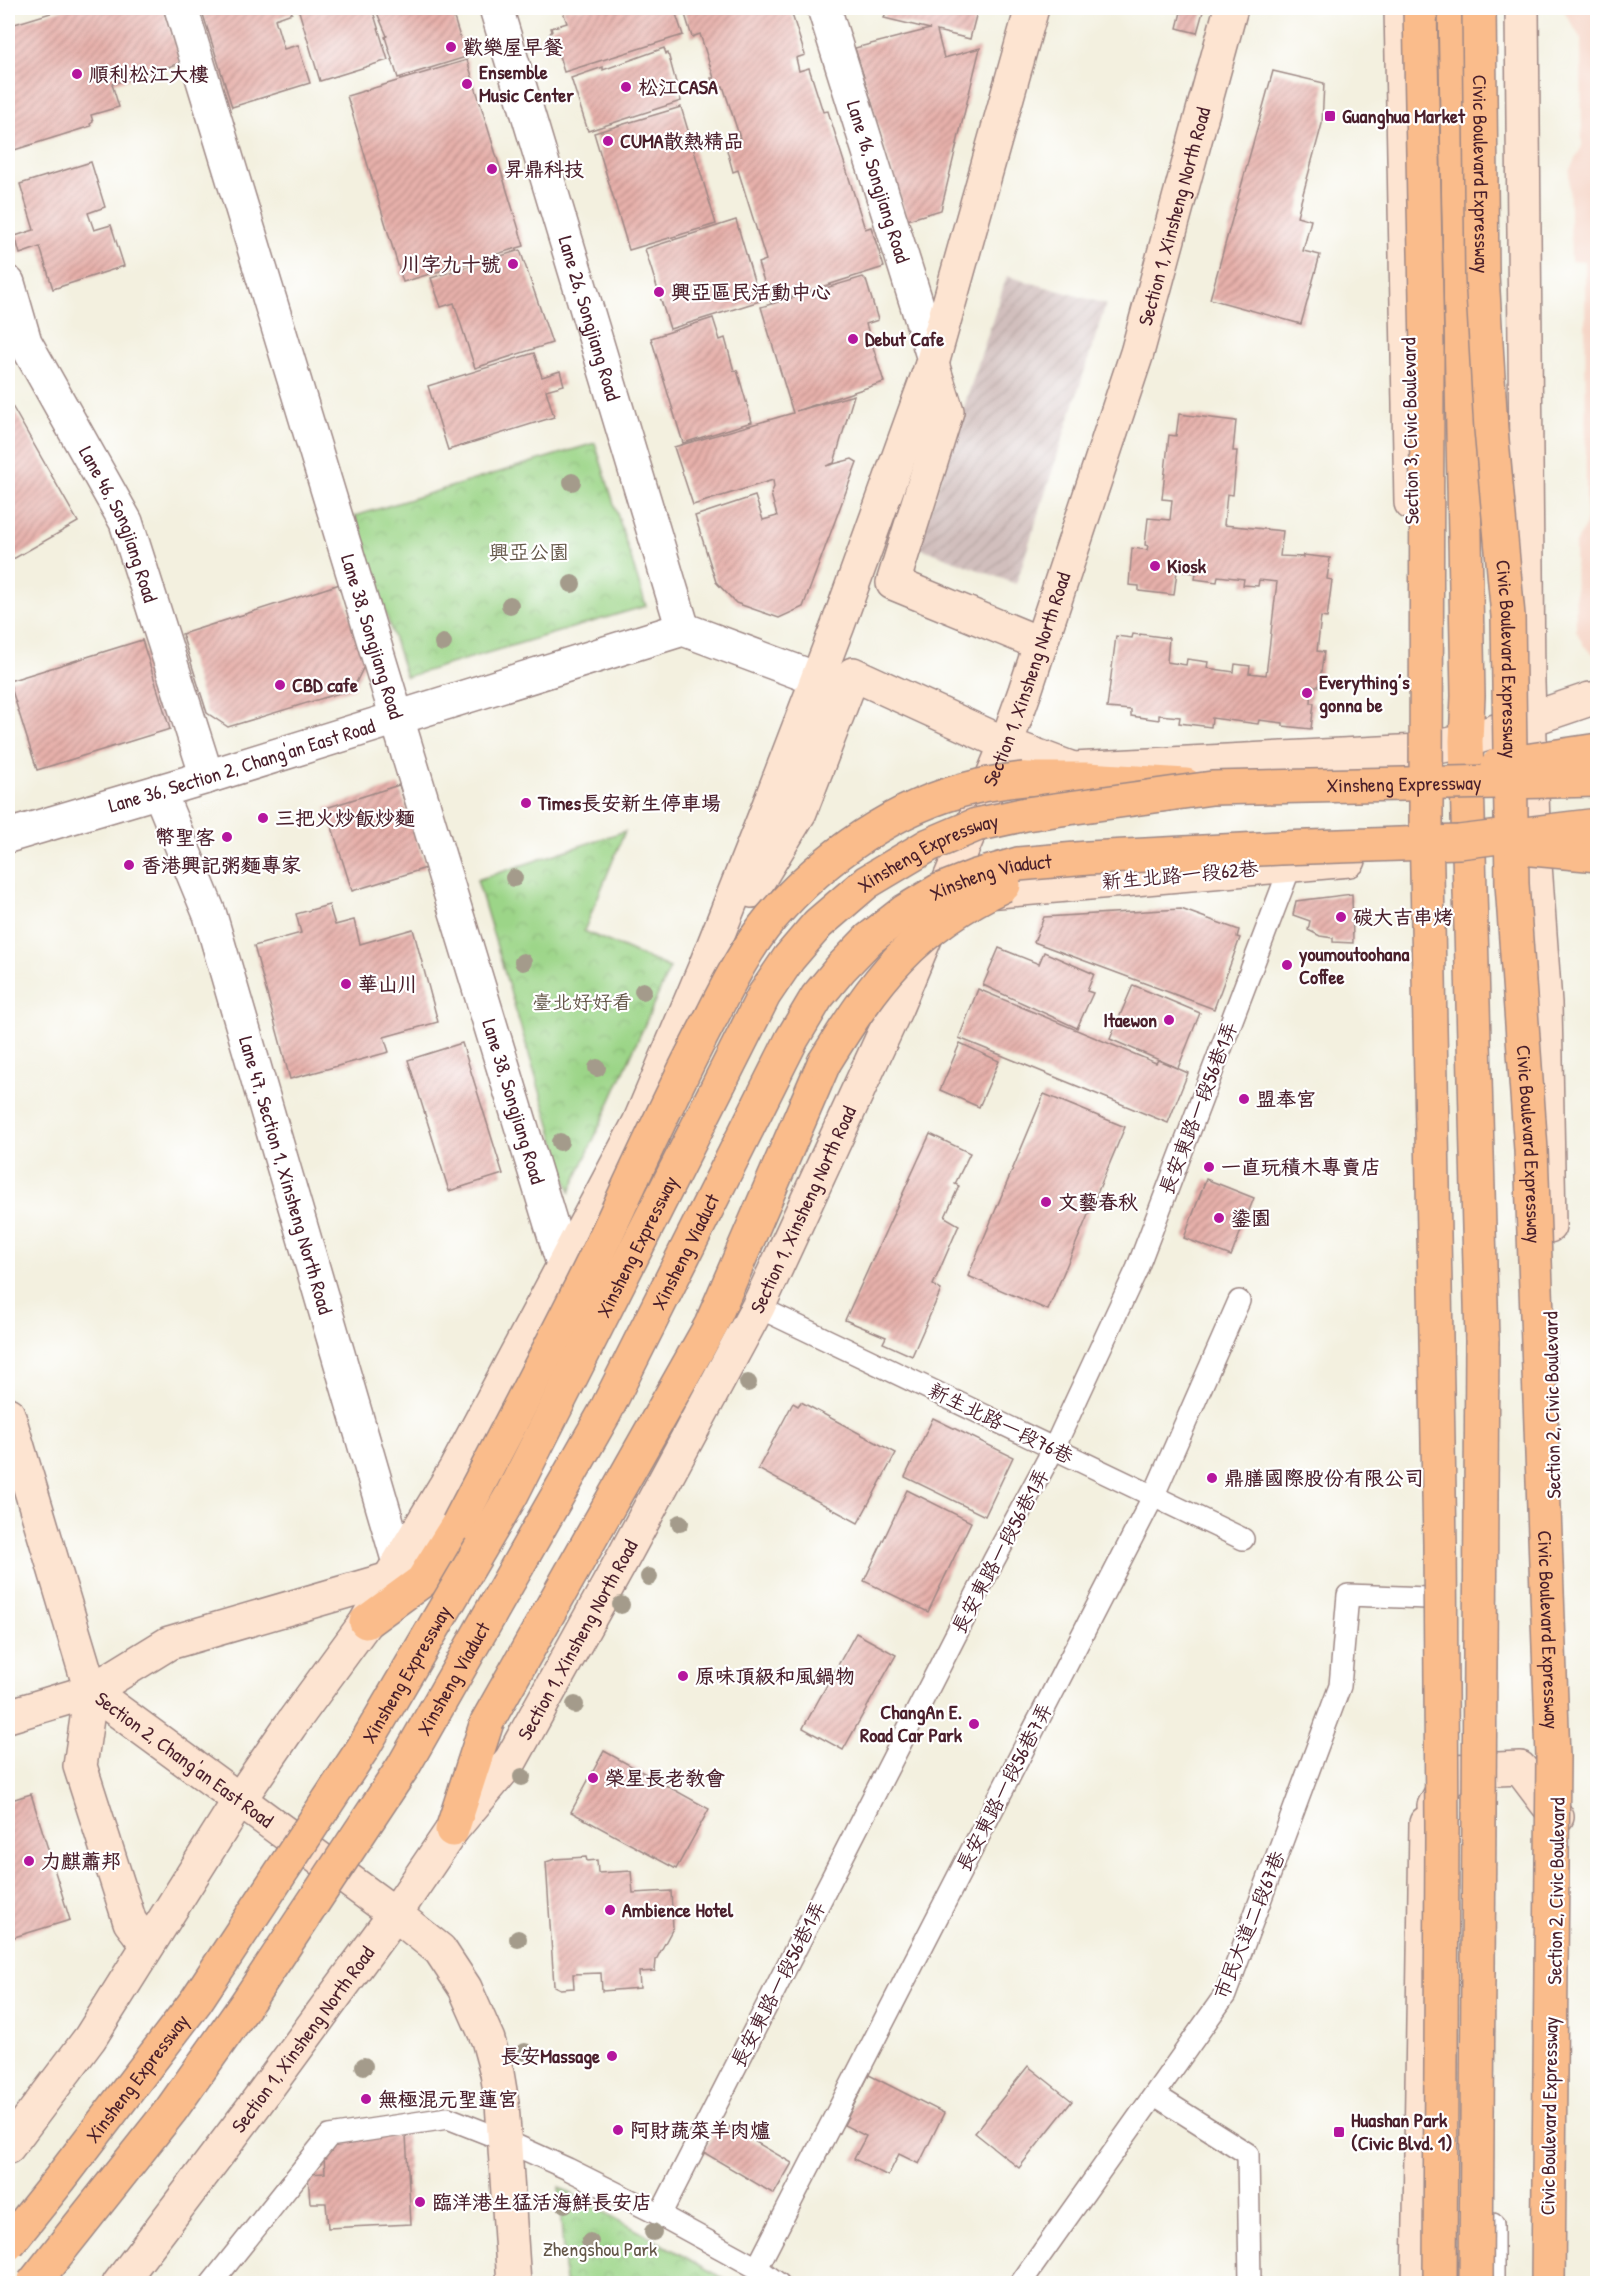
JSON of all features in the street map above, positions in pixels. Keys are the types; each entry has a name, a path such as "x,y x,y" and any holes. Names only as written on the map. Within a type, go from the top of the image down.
{"highway":[{"path":"1420,8 1427,349 1426,821 1440,1568 1442,1829 1440,2283"},
{"path":"1455,8 1468,684 1464,847 1482,1340 1476,2283"},
{"name":"Civic Boulevard Expressway","path":"1479,8 1482,274 1491,429 1508,616 1512,884 1531,1150 1553,1757 1548,2283"},
{"path":"1360,784 1598,750"},
{"path":"366,1622 422,1581 458,1524 580,1288 696,1046 739,964 772,917 802,887 832,860 868,833 932,801 974,787 1023,779 1086,779 1212,788"},
{"name":"Xinsheng Expressway","path":"8,2244 195,2001 363,1748 512,1494 765,995 789,958 818,924 867,882 929,845 976,825 1026,814 1212,788 1598,780"},
{"name":"Xinsheng Expressway","path":"33,2283 184,2091 244,2007 403,1767 604,1414 792,1039 817,997 869,939 905,911 938,891 976,876 1018,864 1280,848 1464,847 1598,825"},
{"path":"1464,847 1598,855"},
{"path":"453,1830 486,1722 711,1325 824,1063 866,998 915,941 975,899 1007,884 1073,860"}],"street":[{"name":"Lane 38, Songjiang Road","path":"180,8 564,1267"},
{"name":"Lane 26, Songjiang Road","path":"496,8 683,629"},
{"name":"Lane 16, Songjiang Road","path":"824,8 932,360"},
{"path":"8,2148 90,2038 240,1799 366,1622 456,1468 639,1124 705,967 817,679 932,360 1032,8"},
{"name":"Section 1, Xinsheng North Road","path":"119,2283 251,2110 395,1914 453,1830 511,1760 758,1307 897,1006 1006,744 1137,354 1230,8"},
{"name":"Section 3, Civic Boulevard","path":"1401,8 1415,691 1419,752 1419,854"},
{"path":"1522,8 1521,134 1534,851"},
{"name":"Lane 46, Songjiang Road","path":"8,284 25,342 126,522 207,777"},
{"path":"932,360 947,411 893,583 1041,644"},
{"name":"Lane 36, Section 2, Chang'an East Road","path":"8,836 207,777 683,629"},
{"path":"683,629 817,679"},
{"path":"705,967 800,812 853,674 1006,744 1073,769 1419,752 1466,741 1598,698"},
{"name":"Lane 47, Section 1, Xinsheng North Road","path":"159,791 210,915 394,1571"},
{"name":"新生北路一段62巷","path":"941,896 1419,854 1464,847 1534,851 1598,846"},
{"name":"Section 2, Civic Boulevard","path":"1534,851 1546,1050 1557,1713 1552,2283"},
{"path":"1419,854 1429,1509 1419,2283"},
{"name":"Section 2, Chang'an East Road","path":"8,1414 91,1691 395,1914 440,1950 453,1967 476,2008 498,2073 514,2283"},
{"path":"8,1716 91,1691 169,1643 394,1571"},
{"path":"91,1691 80,1766 130,1922 148,1945"},
{"path":"1427,1709 1448,1753 1537,1749 1557,1713"},
{"path":"1426,1820 1453,1771 1520,1767 1557,1817"}],"lane":[{"name":"長安東路一段56巷1弄","path":"660,2215 994,1560 1054,1448 1137,1269 1291,865"},
{"name":"長安東路一段56巷7弄","path":"757,2268 1153,1497 1239,1301"},
{"name":"新生北路一段76巷","path":"758,1307 1243,1539"},
{"name":"市民大道二段67巷","path":"1020,2283 1226,1995 1340,1686 1348,1595 1427,1598"},
{"path":"1491,2040 1493,2283"},
{"path":"1155,2095 1248,2154 1250,2283"},
{"path":"211,2283 329,2136 448,2118 568,2169 660,2215 780,2283"}],"shaded area":[{"path":"1565,8 1597,8 1597,657 1583,645 1576,630 1575,544 1586,524 1585,262 1571,261 1569,171 1582,146 1581,39 1565,13"},
{"path":"1007,276 1106,304 1016,584 918,547"}],"green space":[{"name":"興亞公園","path":"595,443 646,606 406,677 355,516"},
{"name":"臺北好好看","path":"625,831 584,931 670,968 570,1192 477,880"},
{"name":"Zhengshou Park","path":"559,2187 732,2283 565,2283"}],"building":[{"name":"順利松江大樓","path":"67,8 163,8 181,63 112,84 119,107 91,115 93,122 91,126 8,152 8,26"},
{"path":"201,8 291,8 292,13 275,19 284,49 298,45 310,83 232,107"},
{"path":"298,8 372,8 388,60 320,81"},
{"path":"375,8 451,8 466,57 398,78 385,37 387,36"},
{"path":"674,8 683,35 564,72 556,46 553,45 549,35 551,28 567,23 562,9"},
{"path":"683,8 790,8 805,55 796,58 799,71 809,68 823,112 828,111 865,229 871,227 884,267 771,303 758,263 766,260 738,170 733,172 725,143 740,138 723,86 715,89 711,78 714,78 700,34 692,37"},
{"path":"887,8 978,8 970,39 937,31 944,58 980,48 941,210 907,220 855,48 930,29 884,18"},
{"path":"1182,8 1204,8 1197,33 1177,28"},
{"name":"松江CASA","path":"664,48 666,54 668,53 681,101 588,131 571,78 603,67 603,70"},
{"path":"467,60 524,246 403,282 347,96"},
{"path":"1273,71 1324,83 1322,124 1297,216 1311,220 1303,251 1320,255 1301,324 1210,299"},
{"path":"681,107 716,224 629,250 594,133"},
{"path":"91,162 105,207 88,213 94,230 111,225 124,266 53,289 40,247 20,254 15,236 34,230 20,184"},
{"path":"736,220 760,301 670,329 645,249"},
{"path":"520,250 552,343 475,368 454,303 441,307 431,278"},
{"path":"863,277 866,280 878,320 866,324 884,382 796,411 854,395 834,463 826,466 852,459 857,462 803,607 779,618 736,603 716,582 695,516 755,496 763,520 777,516 771,494 774,487 773,480 693,505 674,447 793,413 761,307"},
{"path":"713,318 720,340 725,338 734,371 737,370 752,422 683,443 651,338"},
{"path":"534,353 542,377 560,371 564,385 546,390 554,417 448,450 428,386"},
{"path":"8,399 78,522 8,562"},
{"path":"1179,414 1236,421 1233,451 1237,451 1233,495 1227,494 1224,525 1283,531 1280,556 1303,557 1303,555 1330,558 1327,579 1332,580 1327,618 1321,617 1317,651 1324,652 1319,686 1312,686 1311,703 1314,703 1311,729 1283,726 1283,723 1259,720 1258,724 1212,718 1211,727 1179,723 1180,717 1159,715 1159,720 1131,716 1131,710 1107,708 1116,636 1132,638 1133,634 1140,634 1169,638 1167,662 1186,665 1187,659 1208,662 1207,668 1234,672 1235,664 1250,666 1249,673 1266,675 1277,582 1259,580 1258,586 1243,585 1244,579 1218,576 1217,582 1195,579 1196,573 1177,571 1174,595 1139,591 1139,586 1129,585 1132,548 1147,550 1148,546 1145,545 1148,518 1170,520 1172,500 1162,499 1169,435 1176,436"},
{"path":"340,584 366,662 353,689 228,727 207,713 182,634"},
{"path":"142,640 170,729 37,770 9,681"},
{"path":"399,785 426,868 352,891 326,808"},
{"path":"1352,894 1353,943 1333,942 1333,938 1320,936 1308,930 1310,921 1293,915 1296,901"},
{"name":"華山川","path":"329,905 335,925 354,920 360,944 413,929 438,1022 384,1037 389,1052 290,1079 254,946 301,933 296,914"},
{"path":"1181,909 1239,930 1237,937 1240,938 1214,1009 1034,942 1044,917"},
{"path":"999,948 1039,964 1044,952 1094,974 1087,991 1093,993 1077,1028 983,985"},
{"path":"1133,985 1200,1013 1178,1068 1110,1039"},
{"path":"978,989 1156,1063 1158,1060 1188,1073 1168,1123 959,1038"},
{"path":"462,1043 503,1174 449,1191 408,1060"},
{"path":"960,1043 999,1061 979,1107 940,1090"},
{"name":"文藝春秋","path":"1044,1094 1125,1127 1048,1310 968,1276"},
{"path":"930,1134 970,1153 955,1184 959,1186 945,1217 959,1225 933,1285 941,1290 912,1356 883,1343 886,1337 845,1320"},
{"name":"鍌園","path":"1206,1179 1254,1198 1231,1256 1184,1238"},
{"path":"801,1402 896,1453 858,1523 758,1469 793,1403 798,1406"},
{"path":"933,1418 1013,1457 985,1516 905,1477"},
{"path":"907,1490 971,1522 928,1612 864,1581"},
{"path":"856,1633 896,1655 843,1750 803,1728"},
{"path":"604,1751 709,1809 676,1869 571,1812"},
{"name":"力麒蕭邦","path":"31,1794 70,1920 8,1939 8,1801"},
{"name":"Ambience Hotel","path":"586,1857 587,1861 597,1860 598,1873 631,1871 633,1893 671,1891 673,1928 656,1960 655,1971 639,1972 640,1988 602,1991 601,1973 573,1974 574,1988 560,1989 554,1986 546,1862 555,1859"},
{"path":"1028,2066 1072,2101 1019,2168 975,2133"},
{"path":"869,2075 944,2113 919,2164 899,2154 888,2176 854,2159 866,2136 844,2125"},
{"path":"721,2122 792,2163 774,2194 703,2152"},
{"path":"406,2135 411,2224 328,2228 326,2203 310,2203 308,2174 325,2173 323,2140"}],"place":[{"name":"歡樂屋早餐","path":"451,47"},
{"name":"順利松江大樓","path":"77,74"},
{"name":"Ensemble Music Center","path":"467,84"},
{"name":"松江CASA","path":"626,87"},
{"name":"Guanghua Market","path":"1330,116"},
{"name":"CUMA散熱精品","path":"608,141"},
{"name":"昇鼎科技","path":"492,169"},
{"name":"川字九十號","path":"513,264"},
{"name":"興亞區民活動中心","path":"659,292"},
{"name":"Debut Cafe","path":"853,339"},
{"name":"Kiosk","path":"1155,566"},
{"name":"CBD cafe","path":"280,685"},
{"name":"Everything’s gonna be","path":"1307,693"},
{"name":"Times長安新生停車場","path":"526,803"},
{"name":"三把火炒飯炒麵","path":"263,818"},
{"name":"幣聖客","path":"227,837"},
{"name":"香港興記粥麵專家","path":"129,865"},
{"name":"碳大吉串烤","path":"1341,917"},
{"name":"youmoutoohana Coffee","path":"1287,965"},
{"name":"華山川","path":"346,984"},
{"name":"Itaewon","path":"1169,1020"},
{"name":"盟奉宮","path":"1244,1099"},
{"name":"一直玩積木專賣店","path":"1209,1167"},
{"name":"文藝春秋","path":"1046,1202"},
{"name":"鍌園","path":"1219,1218"},
{"name":"鼎膳國際股份有限公司","path":"1212,1478"},
{"name":"原味頂級和風鍋物","path":"683,1676"},
{"name":"ChangAn E. Road Car Park","path":"974,1724"},
{"name":"榮星長老教會","path":"593,1778"},
{"name":"力麒蕭邦","path":"29,1861"},
{"name":"Ambience Hotel","path":"610,1910"},
{"name":"長安Massage","path":"612,2056"},
{"name":"無極混元聖蓮宮","path":"366,2099"},
{"name":"阿財蔬菜羊肉爐","path":"618,2130"},
{"name":"Huashan Park (Civic Blvd. 1)","path":"1339,2132"},
{"name":"臨洋港生猛活海鮮長安店","path":"420,2202"}]}
